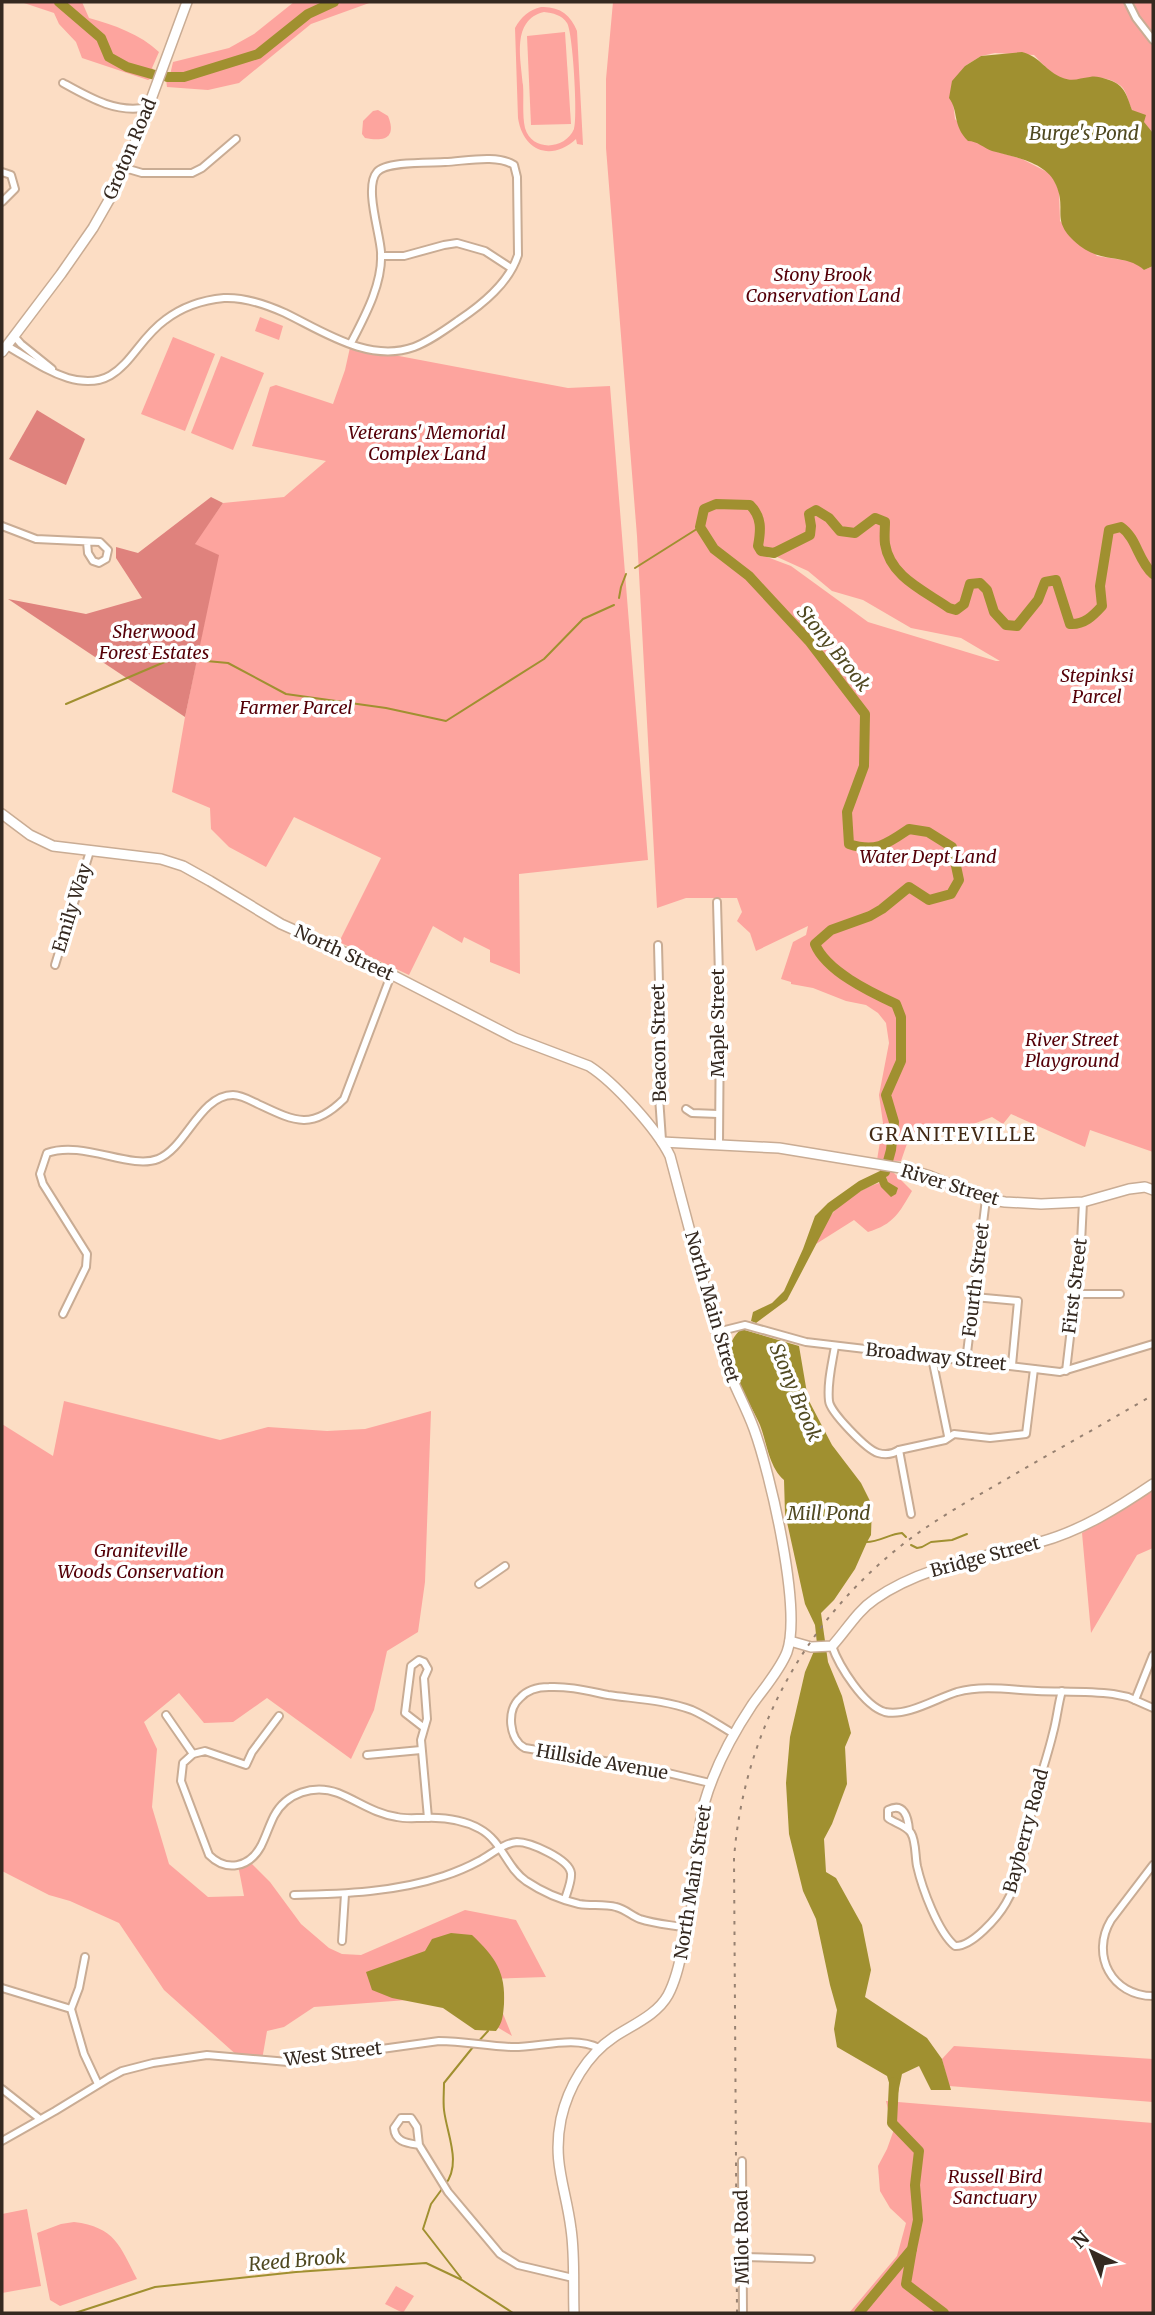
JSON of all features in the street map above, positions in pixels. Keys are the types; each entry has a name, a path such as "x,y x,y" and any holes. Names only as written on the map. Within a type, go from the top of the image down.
{"main road":[{"name":"Groton Road","path":"4,349 93,228 113,193 187,2"},
{"name":"North Street","path":"2,814 21,830 43,842 70,849 161,859 183,866 272,919 515,1038 589,1066 611,1084 662,1142"},
{"name":"River Street","path":"662,1142 779,1148 894,1167 922,1173 986,1199 1024,1204 1083,1202 1129,1189 1145,1187 1153,1190"},
{"name":"North Main Street","path":"574,2313 572,2230 558,2166 558,2140 568,2097 584,2066 598,2048 657,2009 666,1998 678,1969 693,1899 699,1829 710,1783 734,1734 782,1662 790,1641 791,1628 790,1602 776,1512 755,1433 731,1378 717,1332 673,1163 662,1142"},
{"name":"Bridge Street","path":"829,1647 873,1601 913,1578 945,1565 1040,1542 1070,1531 1153,1484"},
{"path":"790,1641 814,1647 829,1647"}],"street":[{"path":"1128,2 1136,18 1153,40"},
{"path":"63,83 121,109 148,107"},
{"path":"125,167 142,173 192,173 202,168 236,139"},
{"path":"4,349 59,375 83,380 104,378 124,366 164,320 193,305 223,298 268,306 365,350 386,352 422,343 483,304 504,281 517,260 517,177 514,165 507,160 412,164 384,167 377,172 372,183 381,256 380,270 363,319 351,343"},
{"path":"2,172 11,175 15,189 2,202"},
{"path":"381,256 404,256 457,243 485,251 511,268"},
{"path":"15,336 59,375"},
{"path":"2,526 36,539 87,542"},
{"name":"Emily Way","path":"55,965 90,851"},
{"name":"Maple Street","path":"717,902 719,1144"},
{"name":"Beacon Street","path":"658,944 662,1142"},
{"path":"62,1314 86,1267 87,1254 43,1184 40,1174 47,1153 60,1148 155,1161 166,1156 213,1101 225,1095 238,1095 288,1118 303,1120 331,1112 344,1099 391,975"},
{"path":"687,1109 692,1113 718,1114"},
{"name":"Fourth Street","path":"966,1361 986,1199"},
{"name":"First Street","path":"1066,1371 1083,1202"},
{"path":"1074,1294 1120,1294"},
{"path":"974,1297 1018,1301 1012,1365"},
{"name":"Broadway Street","path":"717,1332 745,1325 800,1341 1066,1371 1153,1344"},
{"path":"835,1346 829,1386 831,1408 872,1450 883,1453 894,1453 944,1440 954,1434 1001,1437 1026,1434 1034,1368"},
{"path":"932,1357 948,1436"},
{"path":"900,1450 911,1514"},
{"path":"479,1584 505,1566"},
{"path":"829,1647 861,1694 885,1712 904,1711 957,1692 980,1688 1113,1693 1153,1708"},
{"path":"1135,1700 1153,1655"},
{"path":"424,1727 405,1713 411,1666 419,1660 424,1662 428,1669 424,1678 426,1719 421,1750 428,1818"},
{"name":"Hillside Avenue","path":"710,1783 647,1768 526,1748 517,1743 513,1733 513,1706 522,1696 538,1688 575,1688 656,1701 687,1709 734,1734"},
{"name":"Bayberry Road","path":"909,1830 926,1894 943,1931 955,1946 967,1944 992,1920 1011,1893 1024,1851 1062,1691"},
{"path":"166,1714 193,1754"},
{"path":"279,1716 252,1752 246,1765 205,1751 193,1754 183,1763 181,1782 209,1855 217,1863 228,1867 248,1860 260,1848 281,1807 301,1792 313,1789 328,1790 383,1814 399,1818 453,1820 471,1825 483,1830 501,1847 508,1861 524,1880 552,1895 578,1903 618,1907 640,1919 687,1928"},
{"path":"366,1755 421,1750"},
{"path":"294,1895 345,1894 396,1887 442,1876 480,1861 514,1842 528,1843 544,1850 568,1866 572,1874 565,1899"},
{"path":"1153,1865 1111,1920 1102,1946 1106,1965 1119,1984 1136,1994 1153,1996"},
{"path":"342,1941 345,1894"},
{"path":"85,1958 79,1989 71,2009 84,2054 98,2084"},
{"path":"2,1989 71,2009"},
{"name":"West Street","path":"2,2141 98,2084 135,2067 194,2056 288,2062 439,2041 513,2047 586,2043 598,2048"},
{"path":"2,2089 40,2119"},
{"path":"419,2146 397,2138 394,2128 401,2118 411,2118 416,2124 419,2146 453,2199 500,2254 518,2265 573,2278"},
{"name":"Milot Road","path":"742,2161 743,2313"},
{"path":"743,2257 811,2259"}],"green space":[{"path":"21,2 82,2 89,18 126,31 159,52 152,68 156,73 154,77 148,80 82,58 76,42 59,24 54,13"},
{"path":"294,2 372,2 311,24 239,83 208,90 167,87 166,79 170,75 173,62 229,48 254,34"},
{"path":"613,2 1153,2 1153,133 1133,111 1125,91 1118,84 1104,78 1071,80 1060,77 1034,55 995,53 981,56 965,66 953,102 955,119 975,141 991,150 1022,159 1051,174 1059,191 1060,221 1097,256 1136,262 1144,270 1153,266 1153,1152 1090,1130 1085,1147 1011,1114 1003,1124 992,1117 960,1129 911,1132 901,1161 877,1160 883,1123 879,1095 889,1043 886,1023 866,1005 781,979 793,942 806,935 808,926 756,951 750,933 737,921 742,912 737,898 686,898 657,908 637,536 606,148 606,79","holes":["775,556 808,571 832,591 863,600 911,628 961,638 1000,661 868,622 791,566 767,557"]},
{"path":"537,8 553,8 564,13 577,31 583,145 577,144 576,139 557,150 539,150 521,129 518,118 515,28 526,14","holes":["544,12 557,15 567,23 573,58 575,109 574,129 570,136 564,141 549,145 534,141 525,128 520,53 522,32 527,23"]},
{"path":"565,32 571,124 531,125 527,36"},
{"path":"378,110 388,116 390,134 383,139 365,138 362,134 363,121 373,111"},
{"path":"260,317 283,326 279,340 255,331"},
{"path":"173,337 215,354 185,431 141,414"},
{"path":"351,343 362,349 568,388 610,386 648,860 519,874 520,974 490,962 490,950 464,937 462,943 433,926 409,975 339,942 381,858 294,817 266,867 229,847 211,829 210,808 172,792 218,555 194,544 223,503 284,497 326,461 252,446 270,387 276,385 333,404"},
{"path":"221,356 264,373 233,450 191,433"},
{"path":"37,410 85,439 66,485 9,459"},
{"name":"Sherwood Forest Estates","path":"211,497 223,503 195,544 219,555 185,717 8,599 86,614 142,598 116,558 116,547 138,553"},
{"path":"891,1170 912,1191 895,1217 868,1232 854,1220 816,1244 827,1221 837,1209 866,1188 888,1182 886,1177"},
{"name":"Graniteville Woods Conservation","path":"64,1401 220,1440 268,1427 327,1431 365,1429 431,1411 425,1582 418,1632 387,1651 374,1710 351,1759 267,1698 233,1722 204,1723 179,1693 144,1722 157,1749 152,1807 169,1864 208,1897 244,1896 238,1865 248,1860 270,1882 301,1924 329,1948 342,1954 361,1955 465,1910 516,1920 546,1977 489,1979 512,2036 447,1997 314,2007 284,2027 267,2031 262,2060 240,2058 164,1990 119,1923 70,1901 49,1895 2,1871 2,1424 53,1456"},
{"path":"1153,1489 1153,1548 1137,1555 1091,1633 1082,1533"},
{"path":"954,2046 1153,2059 1153,2102 949,2086 942,2059"},
{"name":"Russell Bird Sanctuary","path":"886,2101 1153,2123 1153,2313 849,2313 897,2256 906,2223 890,2208 880,2191 878,2166 897,2121 889,2113"},
{"path":"27,2209 41,2286 2,2293 2,2214"},
{"path":"74,2222 99,2228 114,2240 137,2279 60,2306 50,2300 37,2233"},
{"path":"396,2286 414,2296 403,2313 385,2304"}],"water":[{"name":"Burge's Pond","path":"1022,52 1034,57 1063,78 1073,80 1096,77 1112,81 1124,90 1132,110 1146,115 1144,122 1153,133 1153,266 1144,270 1130,262 1096,255 1080,246 1064,229 1059,194 1052,177 1038,166 992,151 968,141 963,135 949,98 952,81 965,66 981,56"},
{"path":"882,1170 891,1170 886,1177 888,1182 898,1188 896,1194 891,1197 879,1182 861,1191 833,1212 787,1300 756,1323 751,1321 753,1312 772,1303 784,1291 815,1216 859,1181"},
{"name":"Mill Pond","path":"741,1329 799,1346 808,1399 832,1445 861,1483 872,1505 871,1535 855,1569 834,1600 821,1613 828,1662 842,1696 851,1733 845,1747 847,1784 824,1839 826,1872 836,1878 862,1925 871,1970 865,1997 927,2038 942,2059 951,2090 931,2090 919,2066 902,2074 898,2093 892,2093 887,2076 837,2047 834,2029 837,2010 816,1919 803,1891 789,1834 786,1783 790,1737 805,1672 817,1644 815,1625 805,1604 785,1513 784,1480 772,1462 760,1425 730,1359 731,1343"},
{"path":"451,1933 472,1935 493,1958 501,1974 504,2004 503,2015 496,2031 475,2030 443,2008 392,1998 372,1990 366,1972 425,1951 432,1939"}],"waterway":[{"path":"59,2 101,38 109,57 127,67 155,75"},
{"path":"167,77 184,77 258,54 308,14 334,2"},
{"name":"Stony Brook","path":"885,1172 894,1122 886,1095 901,1061 901,1017 896,1004 839,972 815,944 831,930 882,909 909,887 929,900 951,894 959,880 952,847 928,832 909,829 881,846 867,848 849,844 847,812 864,766 865,714 809,641 749,576 714,549 700,527 704,509 716,504 750,505 760,524 758,546 761,551 774,553 810,535 809,514 816,510 829,518 840,531 855,533 875,518 885,522 888,556 910,582 956,610 964,604 970,584 980,583 987,590 994,612 1006,625 1017,626 1038,600 1045,582 1056,580 1070,624 1084,621 1095,613 1102,606 1100,586 1109,530 1121,527 1153,574"},
{"path":"635,568 700,527"},
{"path":"619,598 626,574"},
{"path":"66,704 174,658 228,663 286,694 386,708 446,721 544,659 583,619 614,605"},
{"path":"866,1542 902,1533 906,1537"},
{"path":"911,1545 917,1548 967,1534"},
{"path":"477,2043 488,2031"},
{"path":"445,2185 450,2176 453,2158 444,2110 444,2083 473,2047"},
{"name":"Stony Brook","path":"859,2313 912,2249 918,2220 915,2185 919,2151 892,2123 894,2082"},
{"path":"442,2189 431,2204 423,2229 461,2278"},
{"name":"Stony Brook","path":"912,2249 906,2284 944,2313"},
{"name":"Reed Brook","path":"75,2313 155,2287 296,2272 426,2263 462,2280 513,2313"}],"railway":[{"path":"737,2313 734,1859 750,1768 765,1725 808,1645 836,1609 867,1576 902,1545 965,1503 1153,1395"}],"district":[{"name":"GRANITEVILLE","path":"953,1134"}],"park label":[{"name":"Stony Brook Conservation Land","path":"823,285"},
{"name":"Veterans' Memorial Complex Land","path":"427,443"},
{"name":"Stepinksi Parcel","path":"1097,686"},
{"name":"Farmer Parcel","path":"296,708"},
{"name":"Water Dept Land","path":"928,857"},
{"name":"River Street Playground","path":"1072,1050"}]}
